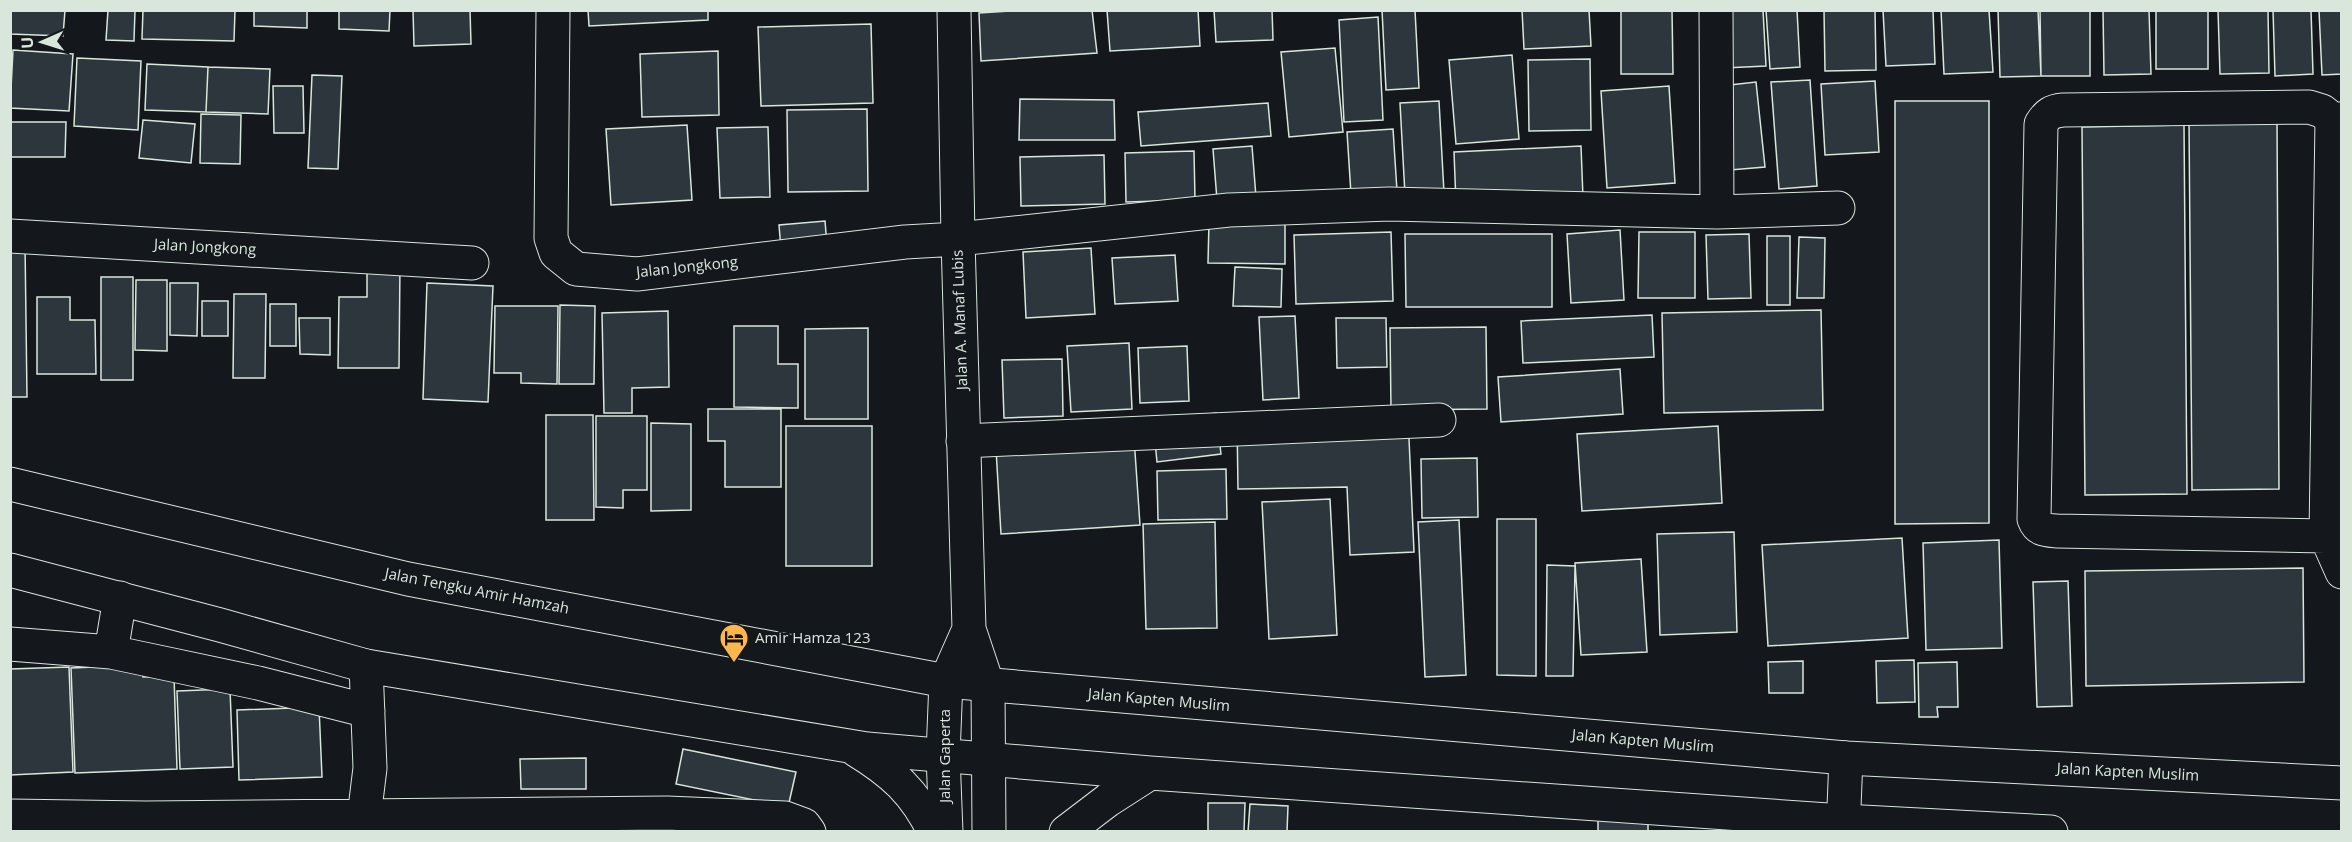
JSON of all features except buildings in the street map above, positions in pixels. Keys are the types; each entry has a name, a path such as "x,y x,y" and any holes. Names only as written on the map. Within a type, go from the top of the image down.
{"street":[{"name":"Jalan Jongkong","path":"553,10 551,238 556,253 576,269 637,274 905,242 958,239 1229,210 1389,204 1717,212 1838,208"},
{"name":"Jalan A. Manaf Lubis","path":"954,10 969,629 988,686"},
{"path":"1716,10 1717,212"},
{"path":"2326,536 2056,531 2043,530 2036,525 2034,519 2041,124 2046,116 2063,110 2309,107 2337,119 2335,415 2326,536 2342,572"},
{"name":"Jalan Jongkong","path":"10,236 472,263"},
{"path":"963,441 1439,420"},
{"name":"Jalan Tengku Amir Hamzah","path":"10,484 408,579 946,681"},
{"path":"10,570 366,666 867,750 1843,826 2051,831"},
{"path":"111,652 120,598"},
{"name":"Jalan A. Manaf Lubis","path":"946,681 969,629"},
{"path":"10,644 111,652 258,683 368,711"},
{"path":"364,817 370,768 366,666"},
{"name":"Jalan Kapten Muslim","path":"946,681 1846,758 2342,783"},
{"name":"Jalan Gaperta","path":"946,681 943,755 946,831"},
{"path":"988,686 989,831"},
{"path":"850,746 877,763 907,788 934,831"},
{"path":"1843,826 1846,758"},
{"path":"1066,831 1150,773"},
{"path":"10,816 146,818 667,813 785,818 804,825 809,831"}],"place":[{"name":"Amir Hamza 123","path":"734,664"}]}
